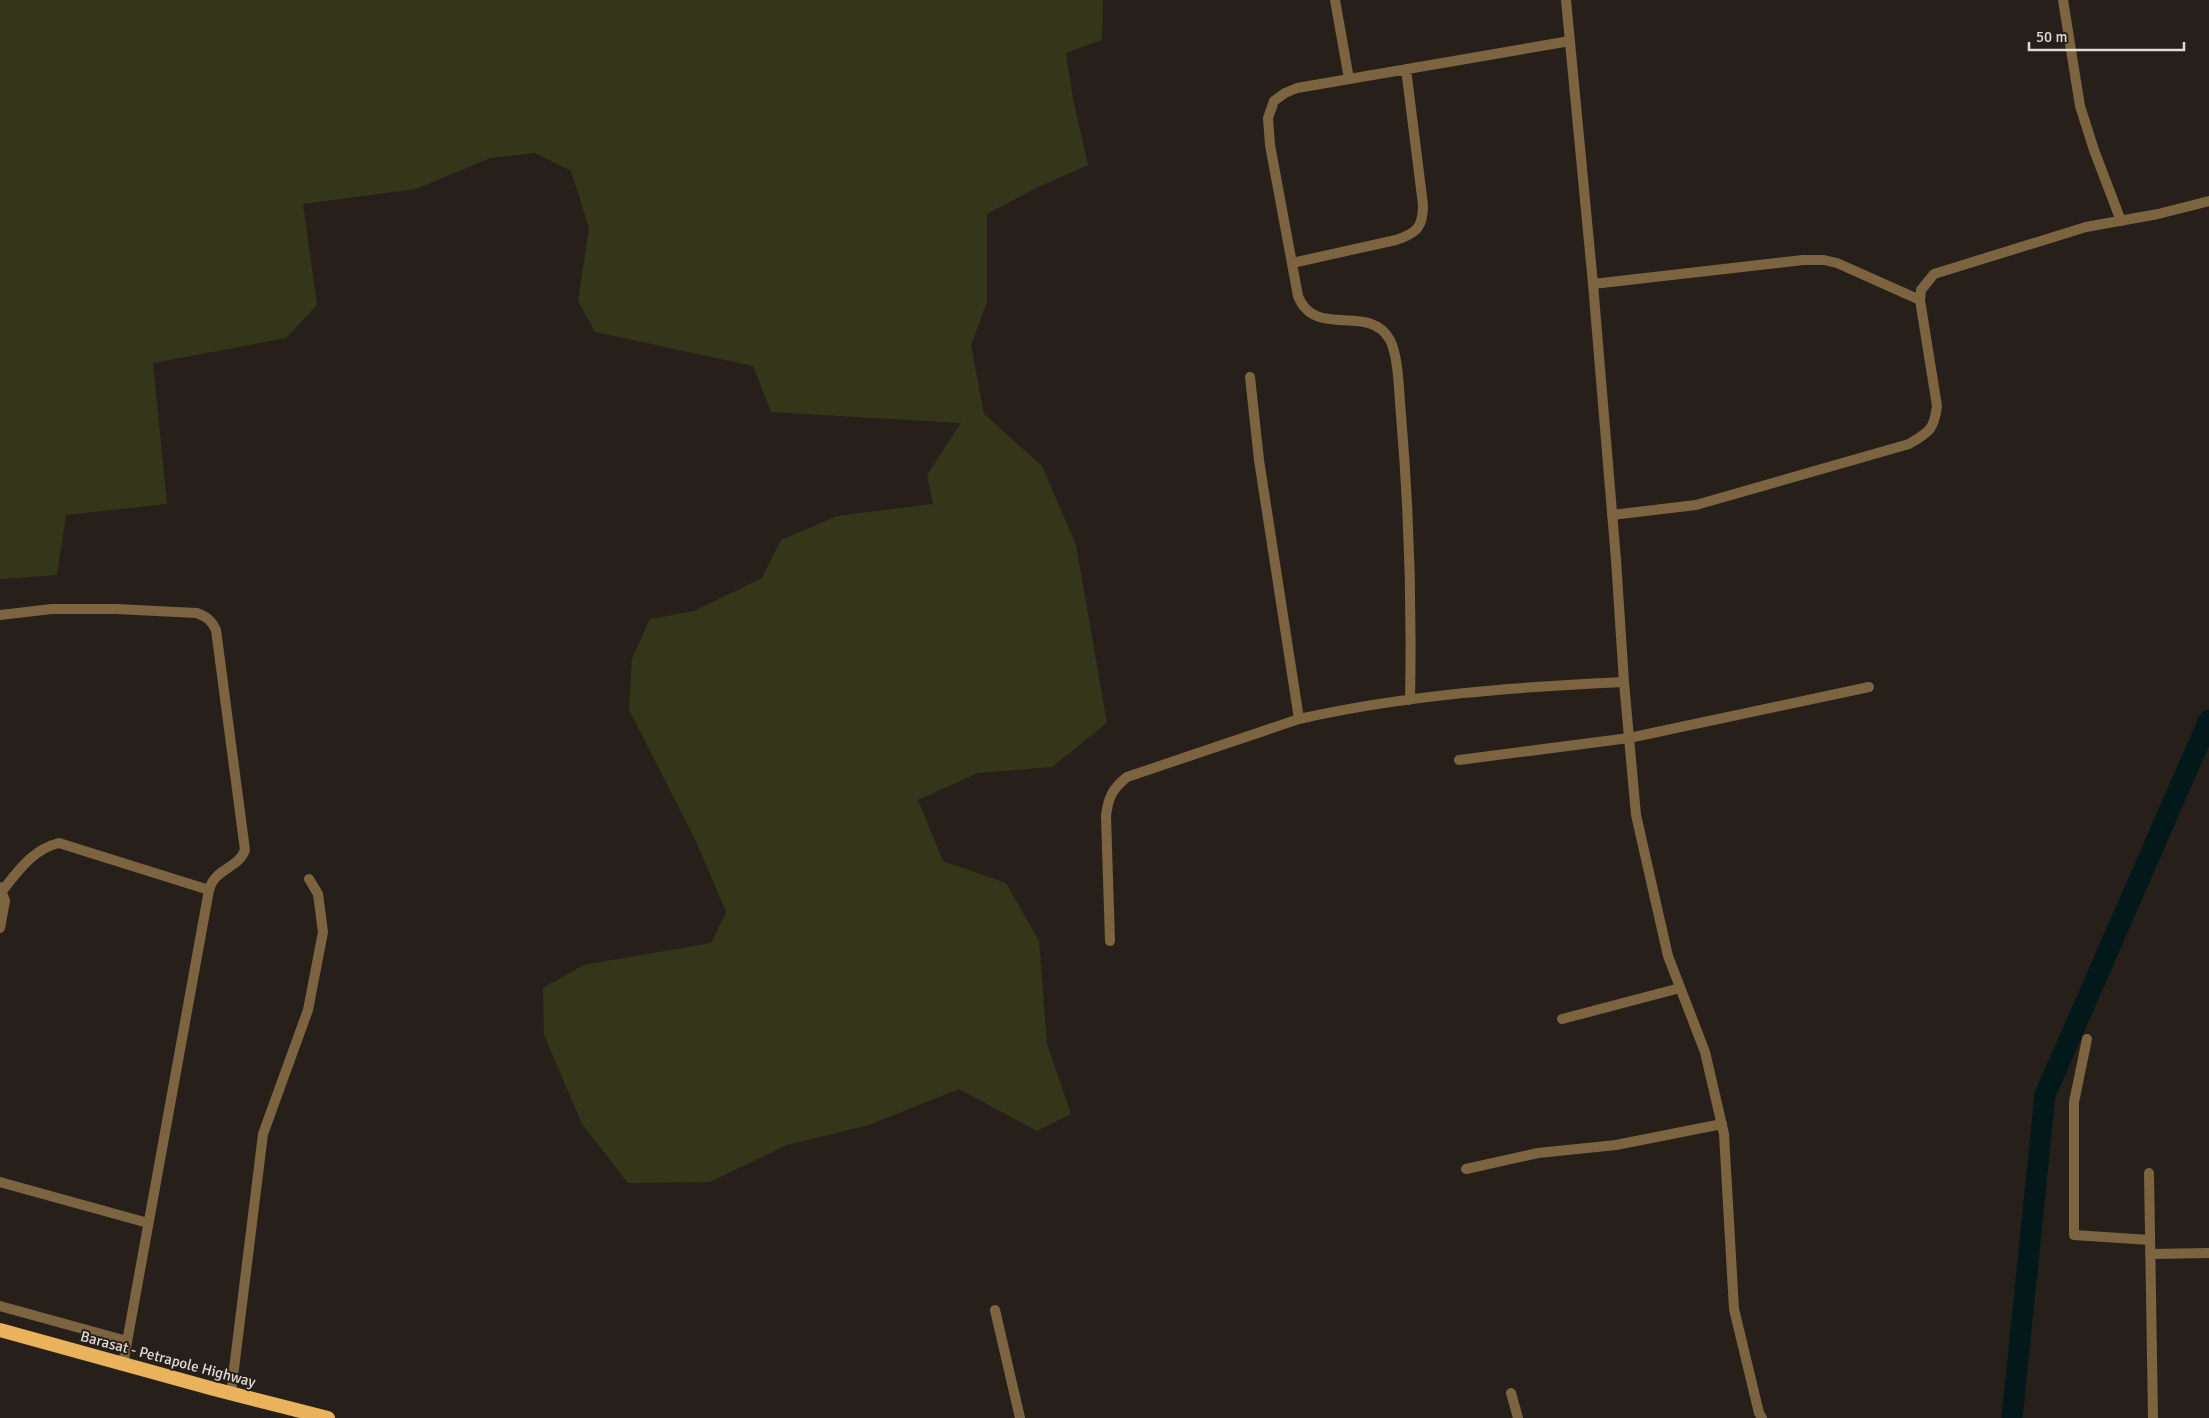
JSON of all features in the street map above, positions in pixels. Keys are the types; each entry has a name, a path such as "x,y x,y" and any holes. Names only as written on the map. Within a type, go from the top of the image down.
{"highway":[{"name":"Barasat - Petrapole Highway","path":"0,1330 328,1418"}],"street":[{"path":"1335,0 1349,79"},
{"path":"1566,0 1593,284 1636,815 1668,956 1705,1052 1722,1124 1734,1309 1759,1413 1762,1418"},
{"path":"2063,0 2080,106 2094,150 2121,220"},
{"path":"1410,700 1412,614 1405,470 1397,372 1392,343 1378,326 1369,323 1320,318 1308,313 1298,296 1270,145 1268,118 1274,101 1285,93 1297,88 1570,42"},
{"path":"1292,263 1396,240 1409,236 1420,226 1423,217 1423,204 1406,69"},
{"path":"1612,515 1696,505 1909,444 1924,435 1935,424 1937,406 1920,300 1921,290 1934,274 2086,226 2158,214 2209,202"},
{"path":"1593,284 1803,260 1824,260 1852,268 1920,300"},
{"path":"1250,377 1259,460 1299,719"},
{"path":"0,615 52,609 116,609 197,613 211,620 216,630 245,850 238,861 212,880 209,890 123,1364"},
{"path":"1110,941 1106,816 1108,800 1115,787 1126,777 1299,719 1410,700 1520,687 1624,682"},
{"path":"1459,760 1629,738 1869,688"},
{"path":"0,928 5,900 1,889 27,861 46,846 59,843 209,890"},
{"path":"230,1393 263,1134 308,1010 323,932 318,894 309,879"},
{"path":"1562,1019 1680,988"},
{"path":"2087,1039 2074,1102 2074,1235 2150,1240"},
{"path":"1466,1169 1532,1154 1603,1147 1722,1124"},
{"path":"2148,1173 2153,1418"},
{"path":"0,1182 148,1223"},
{"path":"2150,1254 2209,1253"},
{"path":"0,1306 127,1341"},
{"path":"995,1310 1020,1418"},
{"path":"1511,1393 1518,1418"}],"green space":[{"path":"0,0 1103,0 1102,40 1066,53 1073,99 1088,165 1040,186 987,214 987,302 971,345 984,414 1042,466 1076,545 1107,723 1052,767 978,773 918,800 943,861 1006,883 1039,941 1047,1044 1071,1114 1037,1131 959,1089 869,1125 787,1145 710,1182 628,1183 582,1124 544,1035 543,988 584,965 711,943 726,912 695,839 629,710 632,658 650,619 694,611 762,578 781,540 837,516 933,504 927,475 961,423 771,412 753,366 595,332 578,301 589,228 571,171 535,153 490,158 416,189 303,204 317,305 286,338 153,363 167,504 66,515 57,575 0,579"}],"waterway":[{"path":"2012,1418 2045,1095 2209,720"}]}
